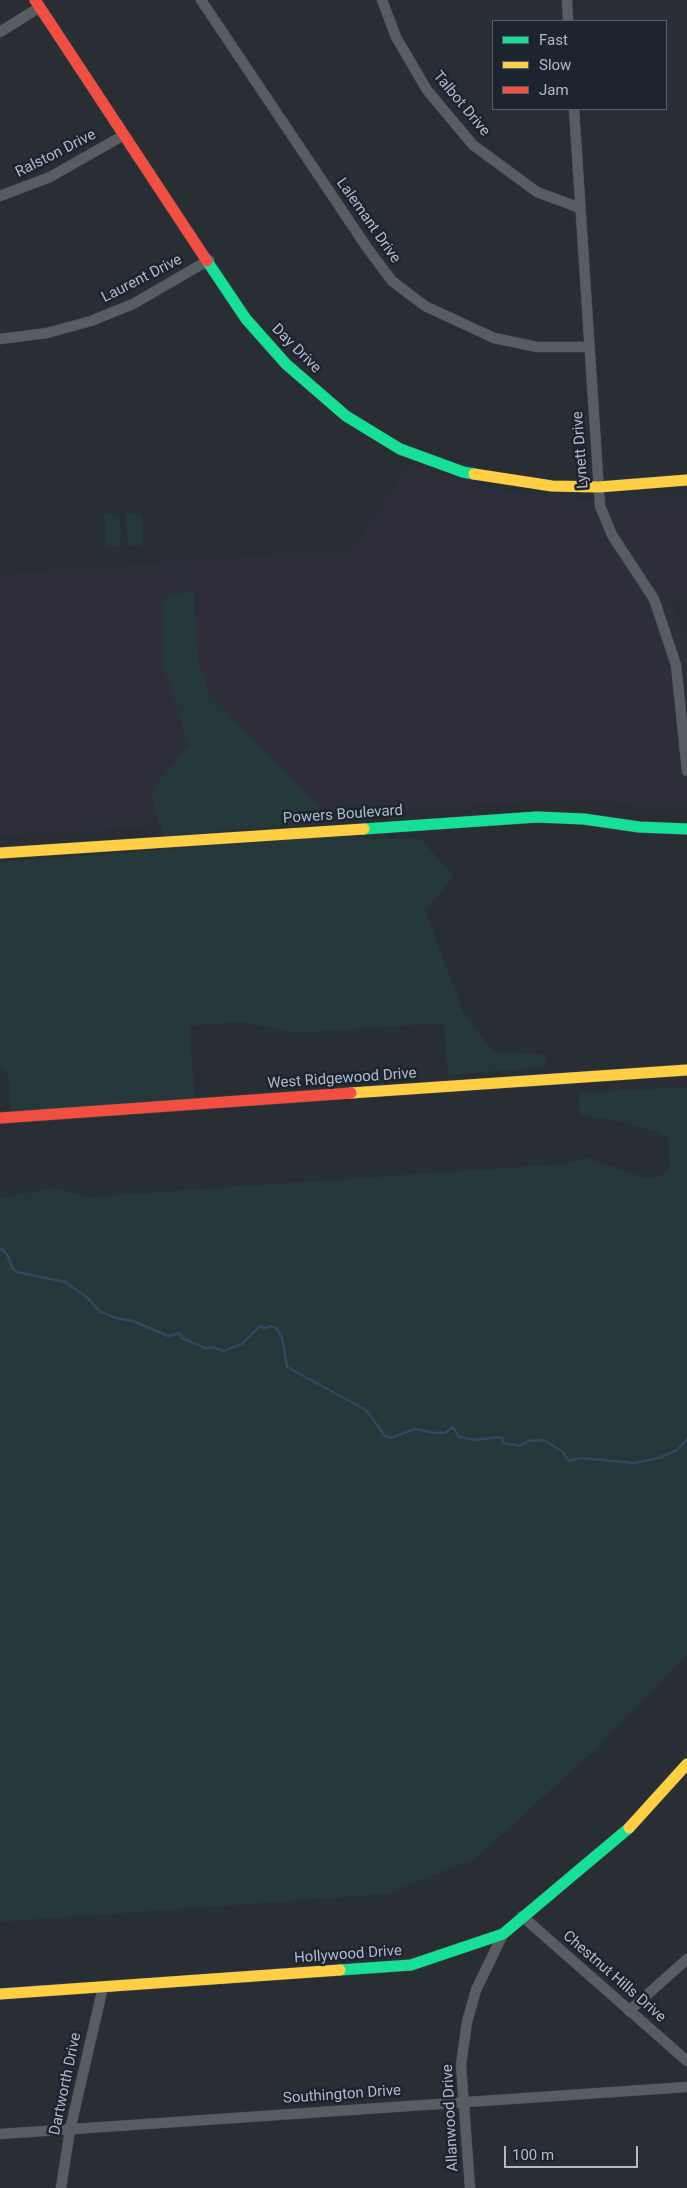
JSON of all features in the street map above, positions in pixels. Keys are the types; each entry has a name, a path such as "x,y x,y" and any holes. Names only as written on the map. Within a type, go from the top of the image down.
{"street":[{"name":"Lalemant Drive","path":"201,0 368,249 392,281 425,306 494,338 537,348 589,347"},
{"name":"Talbot Drive","path":"382,0 396,37 427,90 473,145 538,192 580,208"},
{"path":"567,0 568,20"},
{"path":"0,32 38,4"},
{"name":"Day Drive","path":"38,4 209,260 246,319 286,364 346,416 400,449 463,472 530,484 599,487 687,480"},
{"name":"Lynett Drive","path":"574,110 600,506 612,535 654,599 675,662 687,771"},
{"name":"Ralston Drive","path":"0,196 50,177 124,135"},
{"name":"Laurent Drive","path":"0,340 47,333 91,321 133,304 209,260"},
{"name":"Powers Boulevard","path":"0,853 537,817 584,819 639,827 687,829"},
{"name":"West Ridgewood Drive","path":"0,1118 687,1070"},
{"name":"Hollywood Drive","path":"0,1994 411,1965 503,1934 522,1916 628,1829 687,1764"},
{"name":"Chestnut Hills Drive","path":"522,1916 687,2061"},
{"name":"Allanwood Drive","path":"470,2188 461,2065 467,2022 476,1990 503,1934"},
{"path":"629,2011 687,1959"},
{"name":"Dartworth Drive","path":"61,2188 70,2130 103,1987"},
{"name":"Southington Drive","path":"0,2134 687,2087"}],"shaded area":[{"path":"408,464 500,490 581,499 687,497 687,598 672,605 687,638 687,811 581,800 383,810 0,837 0,574 352,549"},
{"path":"141,513 143,545 128,546 126,514"},
{"path":"104,515 119,515 121,546 106,547"},
{"path":"193,590 198,658 209,693 333,822 163,836 150,792 189,745 163,665 163,599"},
{"path":"325,837 421,839 454,877 425,910 463,1012 493,1051 545,1055 546,1067 448,1075 444,1023 296,1033 244,1022 189,1026 195,1099 11,1112 8,1073 0,1066 0,862"},
{"path":"687,1087 687,1655 598,1747 476,1858 388,1894 0,1922 0,1198 52,1188 89,1197 561,1164 588,1158 642,1177 660,1177 670,1168 668,1138 660,1133 628,1123 580,1115 578,1093"}],"waterway":[{"path":"0,1250 2,1249 8,1256 12,1268 17,1272 65,1282 88,1298 99,1311 116,1318 133,1321 168,1336 180,1333 182,1338 205,1348 212,1347 224,1351 242,1344 260,1326 265,1328 271,1326 277,1329 282,1337 287,1367 366,1410 385,1436 391,1438 415,1429 445,1433 453,1427 459,1437 476,1440 498,1437 503,1438 503,1443 520,1446 528,1441 544,1440 563,1452 569,1461 581,1458 634,1463 659,1458 677,1450 687,1439"}],"traffic: fast":[{"path":"207,261 246,319 286,364 346,416 400,449 463,472 474,474"},
{"path":"364,829 537,817 584,819 639,827 687,829"},
{"path":"340,1970 411,1965 503,1934 629,1828"}],"traffic: slow":[{"path":"474,474 552,486 599,487 687,480"},
{"path":"0,853 364,829"},
{"path":"351,1093 687,1070"},
{"path":"629,1828 687,1764"},
{"path":"0,1994 340,1970"}],"traffic: jam":[{"path":"35,0 207,261"},
{"path":"0,1118 351,1093"}]}
